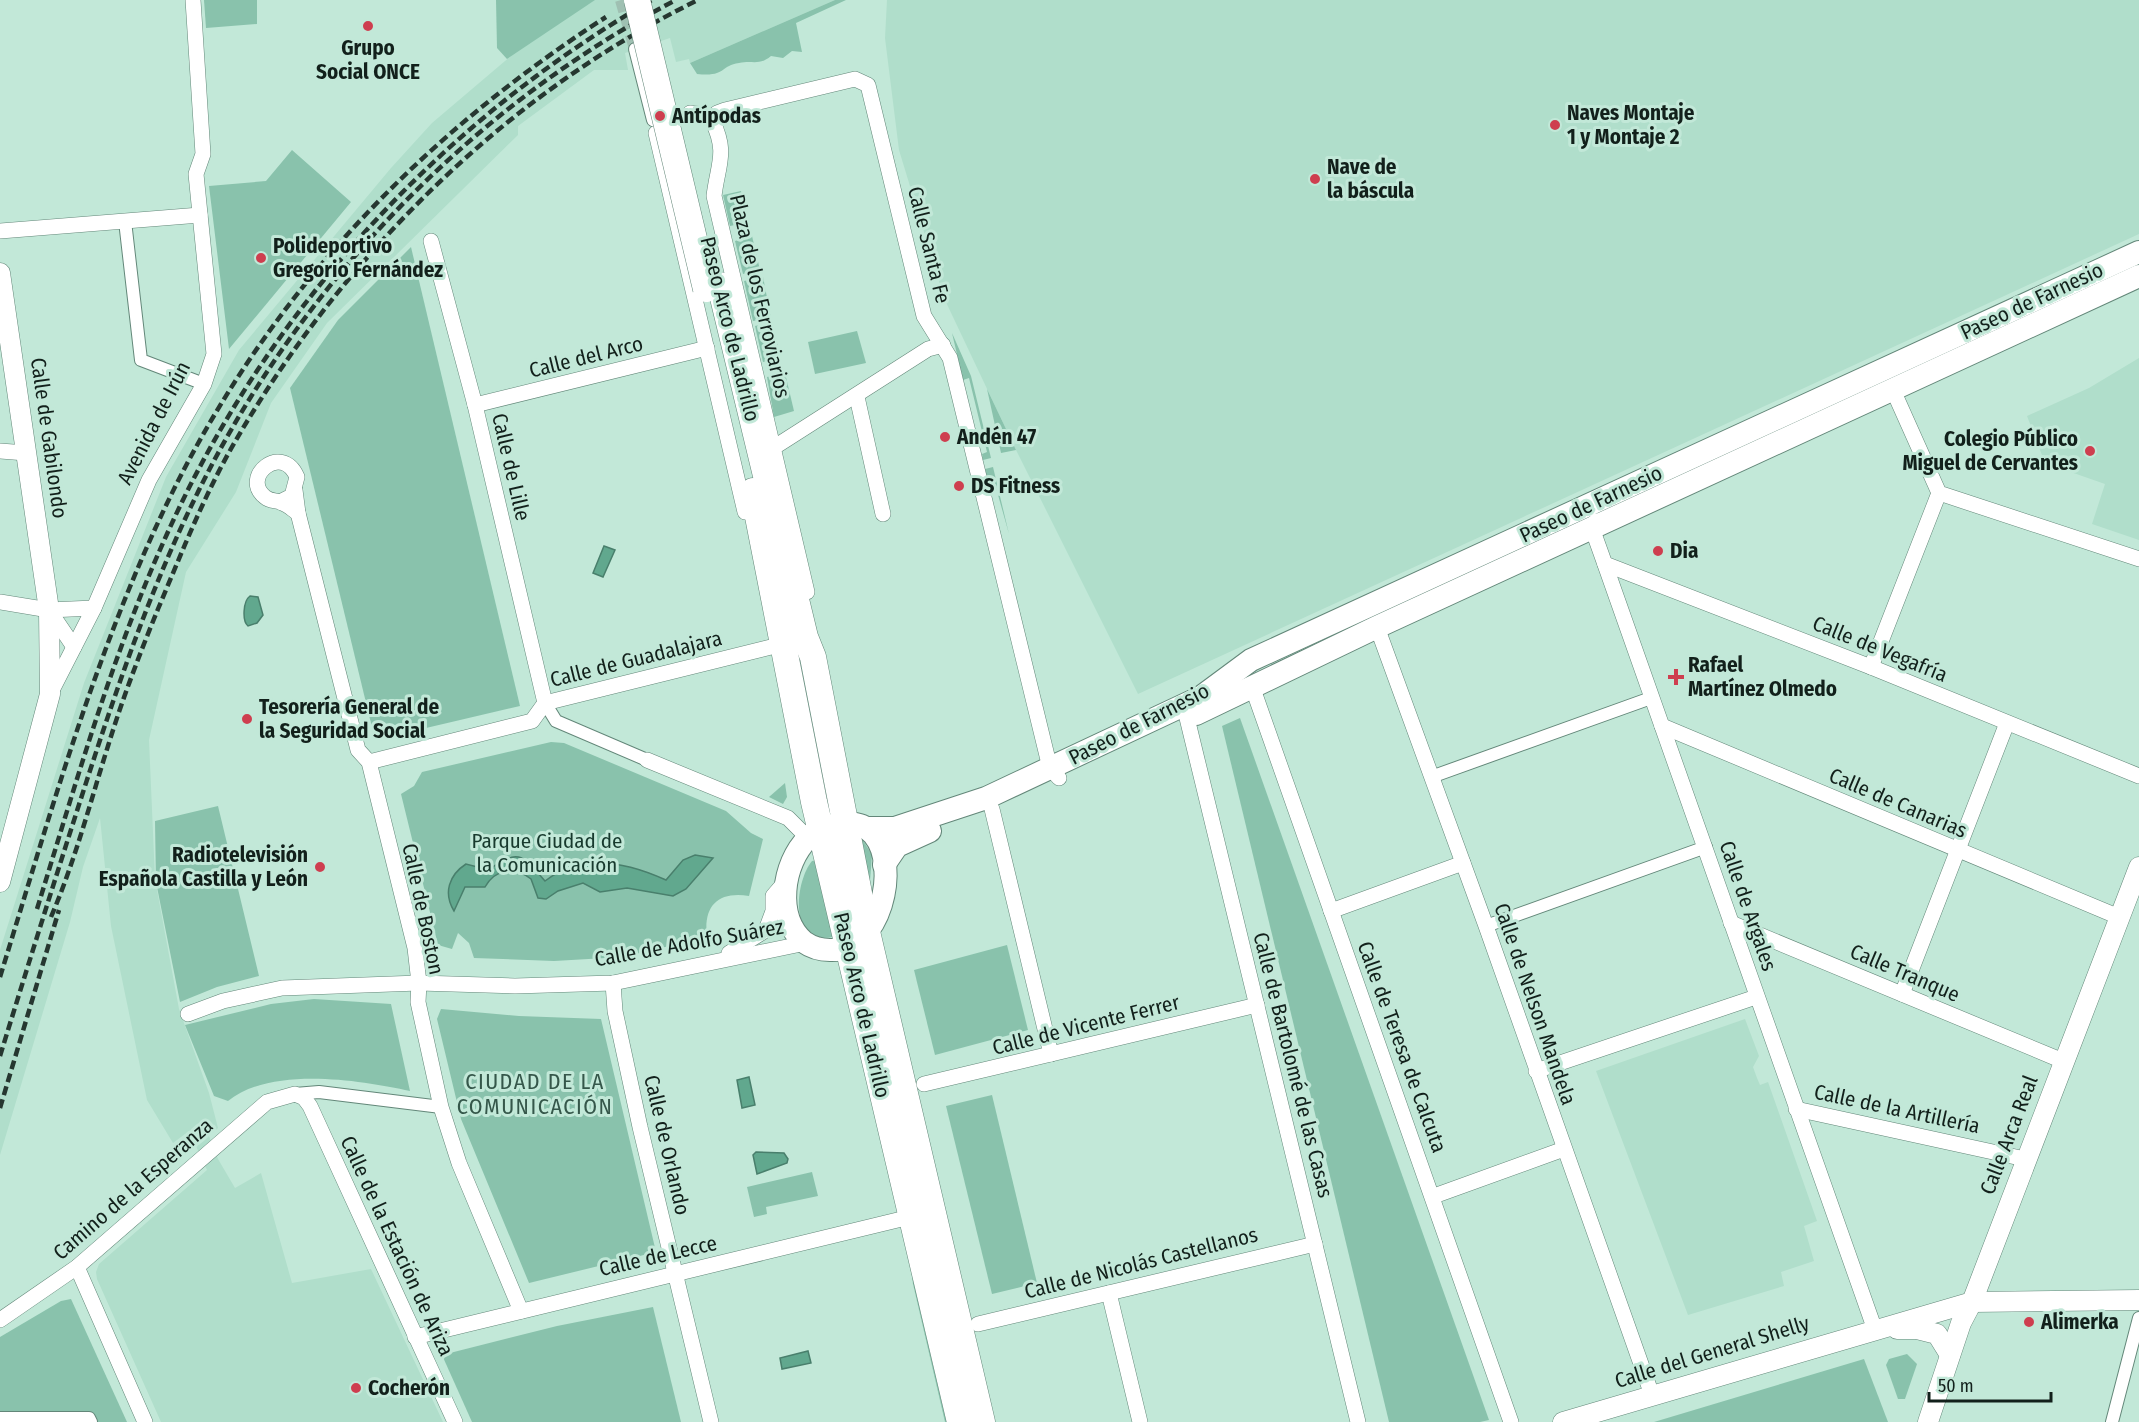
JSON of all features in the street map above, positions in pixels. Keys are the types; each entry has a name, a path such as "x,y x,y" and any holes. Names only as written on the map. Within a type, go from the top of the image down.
{"main road":[{"name":"Paseo Arco de Ladrillo","path":"637,0 813,657 830,733 835,829 910,1217 960,1422"},
{"name":"Paseo Arco de Ladrillo","path":"651,0 713,287 813,802 835,829"},
{"name":"Paseo de Farnesio","path":"884,865 897,846 908,839 992,809 1054,773 1201,697 1251,660 2139,252"},
{"name":"Paseo de Farnesio","path":"835,829 901,826 1054,773 1187,718 1377,627 2139,276"},
{"path":"835,829 879,844 884,865 884,891 880,909 858,940 827,950 806,943 790,928 786,914 789,879 796,856 835,829"},
{"name":"Paseo Arco de Ladrillo","path":"858,940 982,1422"}],"street":[{"name":"Avenida de Irún","path":"0,882 50,694 94,608 149,480 204,384 214,354 196,174 203,154 193,0"},
{"name":"Paseo Arco de Ladrillo","path":"635,50 753,548 772,587"},
{"name":"Calle Santa Fe","path":"712,120 717,113 725,110 855,79 868,86 924,316 950,358 1054,773"},
{"path":"690,113 702,114 712,120"},
{"name":"Plaza de los Ferroviarios","path":"712,120 721,138 723,155 714,196 773,448"},
{"path":"0,231 200,215"},
{"path":"125,220 141,360 204,384"},
{"name":"Calle de Lille","path":"432,241 475,405 545,704"},
{"name":"Calle de Gabilondo","path":"0,273 4,322 27,453 50,610"},
{"path":"773,448 857,397 928,349 943,345"},
{"name":"Calle del Arco","path":"475,405 707,348"},
{"path":"1871,667 1939,494 1893,390"},
{"path":"857,397 883,514"},
{"name":"Paseo Arco de Ladrillo","path":"773,448 817,632 813,657"},
{"path":"0,451 27,453"},
{"name":"Calle de Boston","path":"298,513 280,501 267,499 259,490 258,477 265,466 277,462 290,466 297,477 298,513 358,750 369,762 415,948 419,982 418,1002 441,1107 459,1162 521,1311"},
{"path":"280,501 292,496 296,490"},
{"path":"1939,494 2139,559"},
{"path":"1592,528 1608,497"},
{"name":"Calle de Argales","path":"1592,528 1875,1330"},
{"name":"Calle de Vegafría","path":"1605,564 1871,667 2139,776"},
{"path":"0,602 50,610 94,608"},
{"name":"Avenida de Irún","path":"50,610 50,694"},
{"path":"50,610 74,647"},
{"name":"Calle de Nelson Mandela","path":"1377,627 1486,926 1652,1395"},
{"name":"Calle de Guadalajara","path":"369,762 532,721 545,704 783,644"},
{"name":"Calle de Teresa de Calcuta","path":"1252,686 1434,1196 1511,1422"},
{"path":"1431,777 1651,698"},
{"path":"545,704 556,721 788,818 835,829"},
{"name":"Calle de Bartolomé de las Casas","path":"1187,718 1358,1422"},
{"path":"1902,994 2007,723"},
{"name":"Calle de Canarias","path":"1662,726 1958,852 2119,917"},
{"path":"992,809 1052,1054"},
{"path":"1486,926 1706,847"},
{"path":"1331,911 1463,863"},
{"name":"Calle Arca Real","path":"1928,1422 1950,1355 2139,867"},
{"path":"707,963 746,945 766,930 773,911 773,896 789,879"},
{"name":"Calle Tranque","path":"1731,923 2063,1061"},
{"name":"Calle de Adolfo Suárez","path":"188,1014 223,1001 282,988 419,982 515,986 613,982 806,943"},
{"name":"Calle de Orlando","path":"613,982 615,1011 632,1092 711,1422"},
{"path":"1536,1071 1756,997"},
{"name":"Calle de Vicente Ferrer","path":"924,1084 1257,1005"},
{"path":"295,1094 319,1092 441,1107"},
{"name":"Camino de la Esperanza","path":"0,1320 77,1267 267,1102 295,1094"},
{"name":"Calle de la Estación de Ariza","path":"295,1094 304,1098 310,1106 455,1422"},
{"name":"Calle de la Artillería","path":"1796,1108 2025,1159"},
{"path":"1434,1196 1564,1149"},
{"name":"Calle de Lecce","path":"415,1337 910,1217"},
{"name":"Calle de Nicolás Castellanos","path":"978,1324 1315,1244"},
{"path":"77,1267 146,1422"},
{"path":"1109,1293 1140,1422"},
{"name":"Calle del General Shelly","path":"1563,1422 1972,1302 2139,1300"},
{"path":"2112,1422 2139,1318"},
{"name":"Calle del General Shelly","path":"1875,1330 1929,1331 1944,1342 1950,1355"},
{"path":"0,1418 89,1419 91,1422"}],"shaded area":[{"path":"586,0 835,0 690,63 689,59 676,62 670,38 625,53 628,70 594,70 518,126 518,135 327,323 271,403 236,492 186,572 149,740 155,879 179,1009 209,1093 218,1128 209,1136 218,1159 235,1188 261,1173 292,1283 371,1269 443,1422 161,1422 97,1279 96,1272 99,1264 207,1170 189,1131 173,1143 147,1100 111,926 100,818 83,867 70,922 0,1155 0,950 84,683 166,477 239,350 391,168 432,123 571,5"},
{"path":"887,0 2139,0 2139,234 1138,694 1016,450 944,298 899,150 885,38"},
{"name":"Colegio Público Miguel de Cervantes","path":"2139,358 2139,540 2092,524 2105,484 2045,463 2027,416 2089,388"},
{"path":"604,546 615,550 603,577 593,573"},
{"path":"250,596 258,597 263,615 257,623 248,626 244,611"},
{"path":"695,855 713,858 686,889 673,896 627,888 600,892 583,883 558,891 546,899 538,898 531,879 518,872 506,871 494,876 485,887 465,887 454,911 449,898 448,891 455,873 466,864 489,870 507,858 520,858 532,866 545,881 574,866 606,863 637,869 666,880 683,860"},
{"path":"1745,1019 1759,1056 1753,1067 1760,1085 1768,1082 1817,1221 1804,1226 1814,1261 1781,1272 1784,1286 1688,1315 1596,1071"},
{"path":"749,1077 755,1105 742,1108 737,1080"},
{"path":"756,1152 784,1153 788,1159 787,1163 757,1174 753,1155"},
{"path":"808,1351 811,1363 782,1369 780,1358"}],"green space":[{"path":"204,0 257,0 257,24 206,28"},
{"path":"496,0 595,0 507,59 497,48"},
{"path":"835,0 846,0 796,23 802,52 792,51 783,58 771,56 759,62 733,64 718,73 707,75 697,74 690,63"},
{"name":"Polideportivo Gregorio Fernández","path":"292,150 351,202 229,349 209,186 266,181"},
{"path":"741,191 749,222 730,226 723,195"},
{"path":"752,236 760,270 743,274 735,241"},
{"path":"411,247 520,706 375,740 290,388 338,320"},
{"path":"763,277 771,318 753,321 744,281"},
{"path":"772,322 781,359 763,362 755,326"},
{"path":"857,331 866,363 815,374 808,342"},
{"path":"952,333 971,376 991,458 983,460 982,454 987,452 969,378 963,380"},
{"path":"785,373 794,411 774,417 767,377"},
{"path":"987,389 1016,450 1001,453"},
{"path":"993,467 1009,534 993,477 987,478 985,469"},
{"path":"790,607 826,776 821,777"},
{"path":"1240,718 1489,1420 1480,1422 1389,1422 1222,726"},
{"name":"Parque Ciudad de la Comunicación","path":"551,742 564,743 726,811 751,833 763,839 749,896 729,896 715,903 708,917 707,937 623,957 554,961 474,958 469,943 458,933 452,949 438,945 401,794 414,786 422,772"},
{"path":"785,783 787,797 783,804 769,797"},
{"path":"218,806 259,976 217,987 180,1002 156,882 155,821"},
{"path":"858,832 872,855 869,894"},
{"path":"817,860 833,937 819,938 809,932 802,923 799,911 799,897 806,871 812,861"},
{"path":"1007,945 1028,1030 935,1055 914,970"},
{"path":"314,999 391,1004 410,1091 367,1083 316,1079 268,1083 246,1090 228,1101 214,1096 185,1025 271,1004"},
{"path":"441,1009 519,1016 601,1019 656,1252 529,1283 461,1119 437,1019"},
{"path":"992,1095 1037,1283 992,1294 946,1106"},
{"path":"812,1172 818,1196 766,1207 767,1214 754,1217 747,1187"},
{"path":"909,1249 951,1422 945,1422 913,1284"},
{"path":"71,1299 127,1422 0,1422 0,1337 61,1301"},
{"path":"653,1307 681,1422 472,1422 442,1355 557,1326"},
{"path":"1907,1354 1917,1364 1905,1399 1898,1399 1886,1365 1889,1359"},
{"path":"1864,1359 1888,1422 1654,1422"}],"tunnel":[{"path":"621,0 635,49"}],"railway":[{"path":"37,909 96,720 147,580 208,452 255,374 309,299 368,229 432,164 501,104 574,49 652,0"},
{"path":"0,1056 89,773 146,610 198,492 239,416 287,343 340,274 398,208 462,148 529,93 601,43 676,0"},
{"path":"51,917 75,853 125,694 176,566 225,460 279,372 326,307 379,245 435,186 496,132 560,83 627,38 698,0"},
{"path":"0,977 58,788 124,601 178,481 218,410 261,342 309,279 361,220 417,164 476,112 539,63 606,17"},
{"path":"0,1108 59,910"}],"place":[{"name":"Grupo Social ONCE","path":"368,26"},
{"name":"Antípodas","path":"660,116"},
{"name":"Naves Montaje 1 y Montaje 2","path":"1555,125"},
{"name":"Nave de la báscula","path":"1315,179"},
{"name":"Polideportivo Gregorio Fernández","path":"261,258"},
{"name":"Andén 47","path":"945,437"},
{"name":"Colegio Público Miguel de Cervantes","path":"2090,451"},
{"name":"DS Fitness","path":"959,486"},
{"name":"Dia","path":"1658,551"},
{"name":"Rafael Martínez Olmedo","path":"1676,677"},
{"name":"Tesorería General de la Seguridad Social","path":"247,719"},
{"name":"Radiotelevisión Española Castilla y León","path":"320,867"},
{"name":"Alimerka","path":"2029,1322"},
{"name":"Cocherón","path":"356,1388"}],"district":[{"name":"CIUDAD DE LA COMUNICACIÓN","path":"535,1094"}]}
